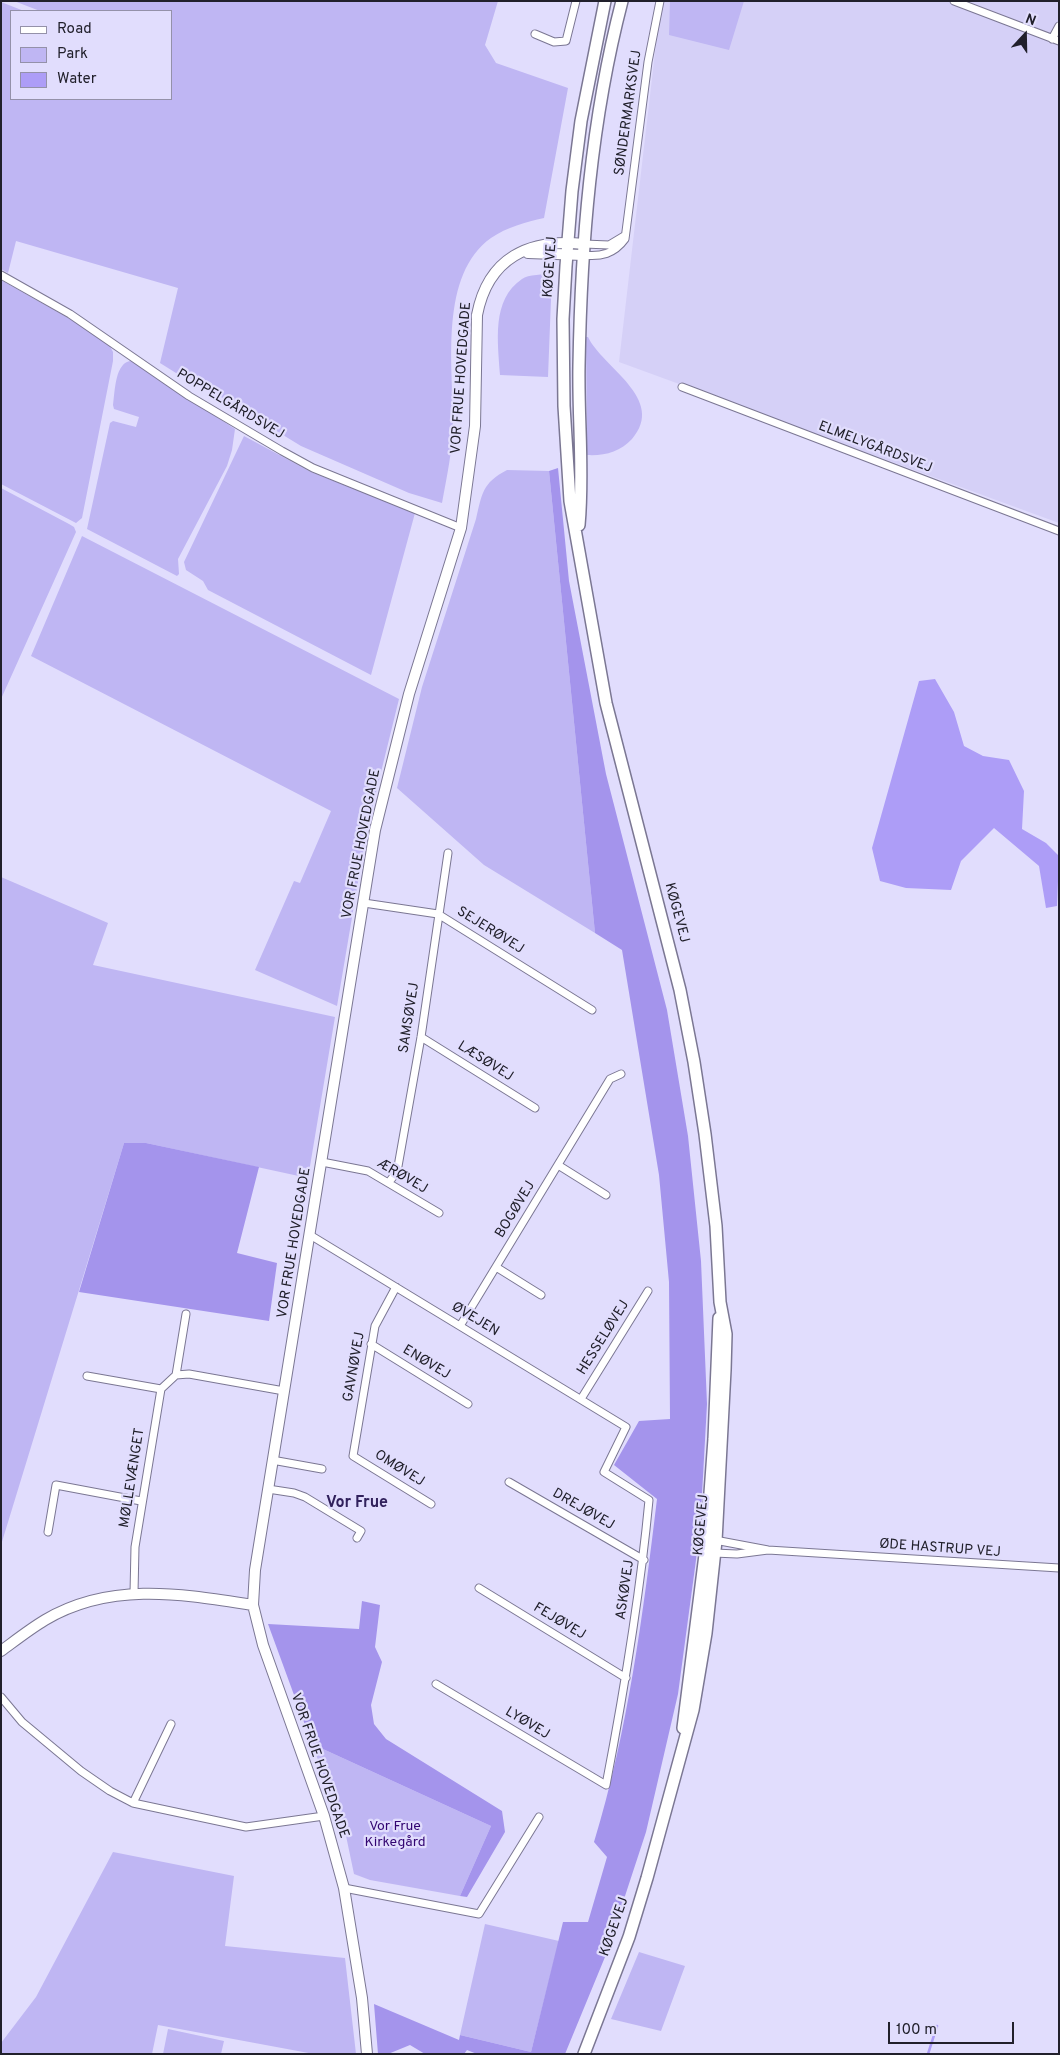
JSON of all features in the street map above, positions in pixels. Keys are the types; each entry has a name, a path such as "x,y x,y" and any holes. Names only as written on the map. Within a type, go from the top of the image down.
{"main road":[{"name":"KØGEVEJ","path":"584,2054 637,1912 665,1815 681,1749 684,1708 712,1547 720,1302 713,1201 694,1062 676,974 606,703 591,628 578,536 570,501 564,406 563,319 567,248 581,121 605,1"},
{"name":"KØGEVEJ","path":"578,536 581,501 579,369 584,250 597,125 622,1"}],"street":[{"path":"535,34 554,42 566,41 576,1"},
{"name":"SØNDERMARKSVEJ","path":"584,250 597,256 612,252 625,239 628,229 637,134 660,1"},
{"path":"954,1 1055,40 1059,26"},
{"path":"584,250 609,245 623,238 628,229"},
{"name":"VOR FRUE HOVEDGADE","path":"367,2054 362,1998 344,1888 324,1816 263,1645 253,1605 254,1570 375,830 409,694 461,528 475,426 477,315 480,300 494,272 501,265 520,254 567,248 584,250"},
{"name":"POPPELGÅRDSVEJ","path":"1,275 70,314 189,396 274,447 313,468 461,528"},
{"name":"ELMELYGÅRDSVEJ","path":"682,387 1059,531"},
{"name":"SAMSØVEJ","path":"389,1182 397,1172 421,1037 448,853"},
{"name":"SEJERØVEJ","path":"364,902 438,914 592,1010"},
{"name":"LÆSØVEJ","path":"421,1037 536,1108"},
{"name":"BOGØVEJ","path":"460,1326 610,1079 621,1074"},
{"name":"ÆRØVEJ","path":"322,1162 368,1171 438,1213"},
{"path":"558,1165 606,1195"},
{"name":"ØVEJEN","path":"310,1235 626,1427"},
{"path":"496,1267 542,1295"},
{"name":"GAVNØVEJ","path":"353,1456 371,1344 380,1314 396,1287"},
{"name":"HESSELØVEJ","path":"581,1399 648,1291"},
{"path":"87,1376 161,1389 176,1375 186,1314"},
{"name":"ENØVEJ","path":"371,1344 468,1404"},
{"path":"176,1375 189,1374 284,1391"},
{"name":"MØLLEVÆNGET","path":"134,1592 135,1547 141,1501 161,1389"},
{"name":"ASKØVEJ","path":"606,1785 626,1678 644,1560 649,1500 604,1472 626,1427"},
{"name":"OMØVEJ","path":"353,1456 431,1504"},
{"path":"272,1460 322,1469"},
{"name":"DREJØVEJ","path":"509,1482 644,1560"},
{"path":"48,1532 56,1485 141,1501"},
{"path":"268,1489 294,1492 306,1497 361,1531 357,1538"},
{"path":"712,1547 737,1554 768,1550"},
{"path":"712,1547 768,1550"},
{"name":"ØDE HASTRUP VEJ","path":"768,1550 1059,1568"},
{"name":"FEJØVEJ","path":"479,1588 626,1678"},
{"path":"1,1650 46,1620 80,1604 134,1592 178,1594 253,1605"},
{"name":"LYØVEJ","path":"436,1684 606,1785"},
{"path":"1,1697 22,1722 81,1771 110,1791 133,1803 246,1827 263,1827 324,1816"},
{"path":"133,1803 171,1724"},
{"path":"344,1888 479,1914 539,1817"}],"shaded area":[{"path":"661,1 1059,1 1059,523 619,362"},
{"path":"558,468 569,581 606,774 667,1010 688,1136 701,1261 707,1404 700,1530 678,1694 646,1832 605,1957 565,2054 477,2054 467,2050 464,2054 425,2054 410,2045 388,2054 378,2054 374,2004 459,2040 460,2035 531,2052 563,1922 588,1922 607,1857 594,1842 606,1800 625,1715 646,1586 657,1499 614,1465 639,1421 670,1419 669,1282 659,1175 622,950 595,933 549,471"},
{"path":"124,1143 146,1143 259,1167 237,1253 277,1263 269,1321 79,1292"},
{"path":"362,1601 380,1605 375,1647 382,1662 371,1705 374,1724 386,1739 502,1811 505,1832 467,1897 460,1896 491,1826 312,1744 268,1624 359,1629"}],"green space":[{"path":"14,1 498,1 485,45 496,63 568,88 544,218 510,228 491,238 474,254 463,274 456,298 452,323 453,430 442,503 409,493 301,446 185,375 176,373 160,363 178,288 16,241 8,273 1,269 1,2 21,10 10,10 10,100 172,100 172,10 37,10"},
{"path":"670,1 744,1 729,50 669,35"},
{"path":"552,273 548,377 500,375 498,336 501,310 505,298 512,288 525,277"},
{"path":"1,280 84,327 110,346 113,352 113,361 82,518 76,523 1,484"},
{"path":"586,337 628,384 637,397 642,410 641,424 632,439 617,450 600,455 587,455"},
{"path":"132,361 235,429 232,450 227,466 178,559 179,574 177,576 87,529 110,423 113,421 136,427 139,417 114,409 113,405 115,385 119,371 126,362"},
{"path":"244,436 311,472 415,513 371,675 208,590 203,581 186,570 184,562"},
{"path":"507,470 549,471 595,933 484,865 397,788 422,687 484,490 492,480"},
{"path":"1,488 69,524 74,527 76,532 1,699"},
{"path":"82,536 399,699 367,829 337,1006 255,970 294,881 300,883 331,811 31,656"},
{"path":"1,877 108,923 93,965 335,1017 308,1178 146,1143 124,1143 1,1545"},
{"name":"Vor Frue Kirkegård","path":"312,1744 491,1826 460,1896 370,1880 354,1874 345,1831"},
{"path":"113,1852 234,1876 225,1946 345,1958 356,2054 314,2054 158,2025 152,2054 1,2054 1,2043 36,1997"},
{"path":"485,1924 559,1941 531,2052 460,2035"},
{"path":"639,1952 685,1966 661,2031 611,2019"},
{"path":"168,2029 224,2041 221,2054 163,2054"}],"water":[{"path":"935,679 954,712 964,746 983,756 1009,760 1024,791 1022,829 1046,843 1059,856 1057,906 1046,908 1039,866 994,828 961,861 951,890 906,888 880,881 872,848 919,681"}],"waterway":[{"path":"928,2054 937,2026"}],"district":[{"name":"Vor Frue","path":"357,1504"}]}
